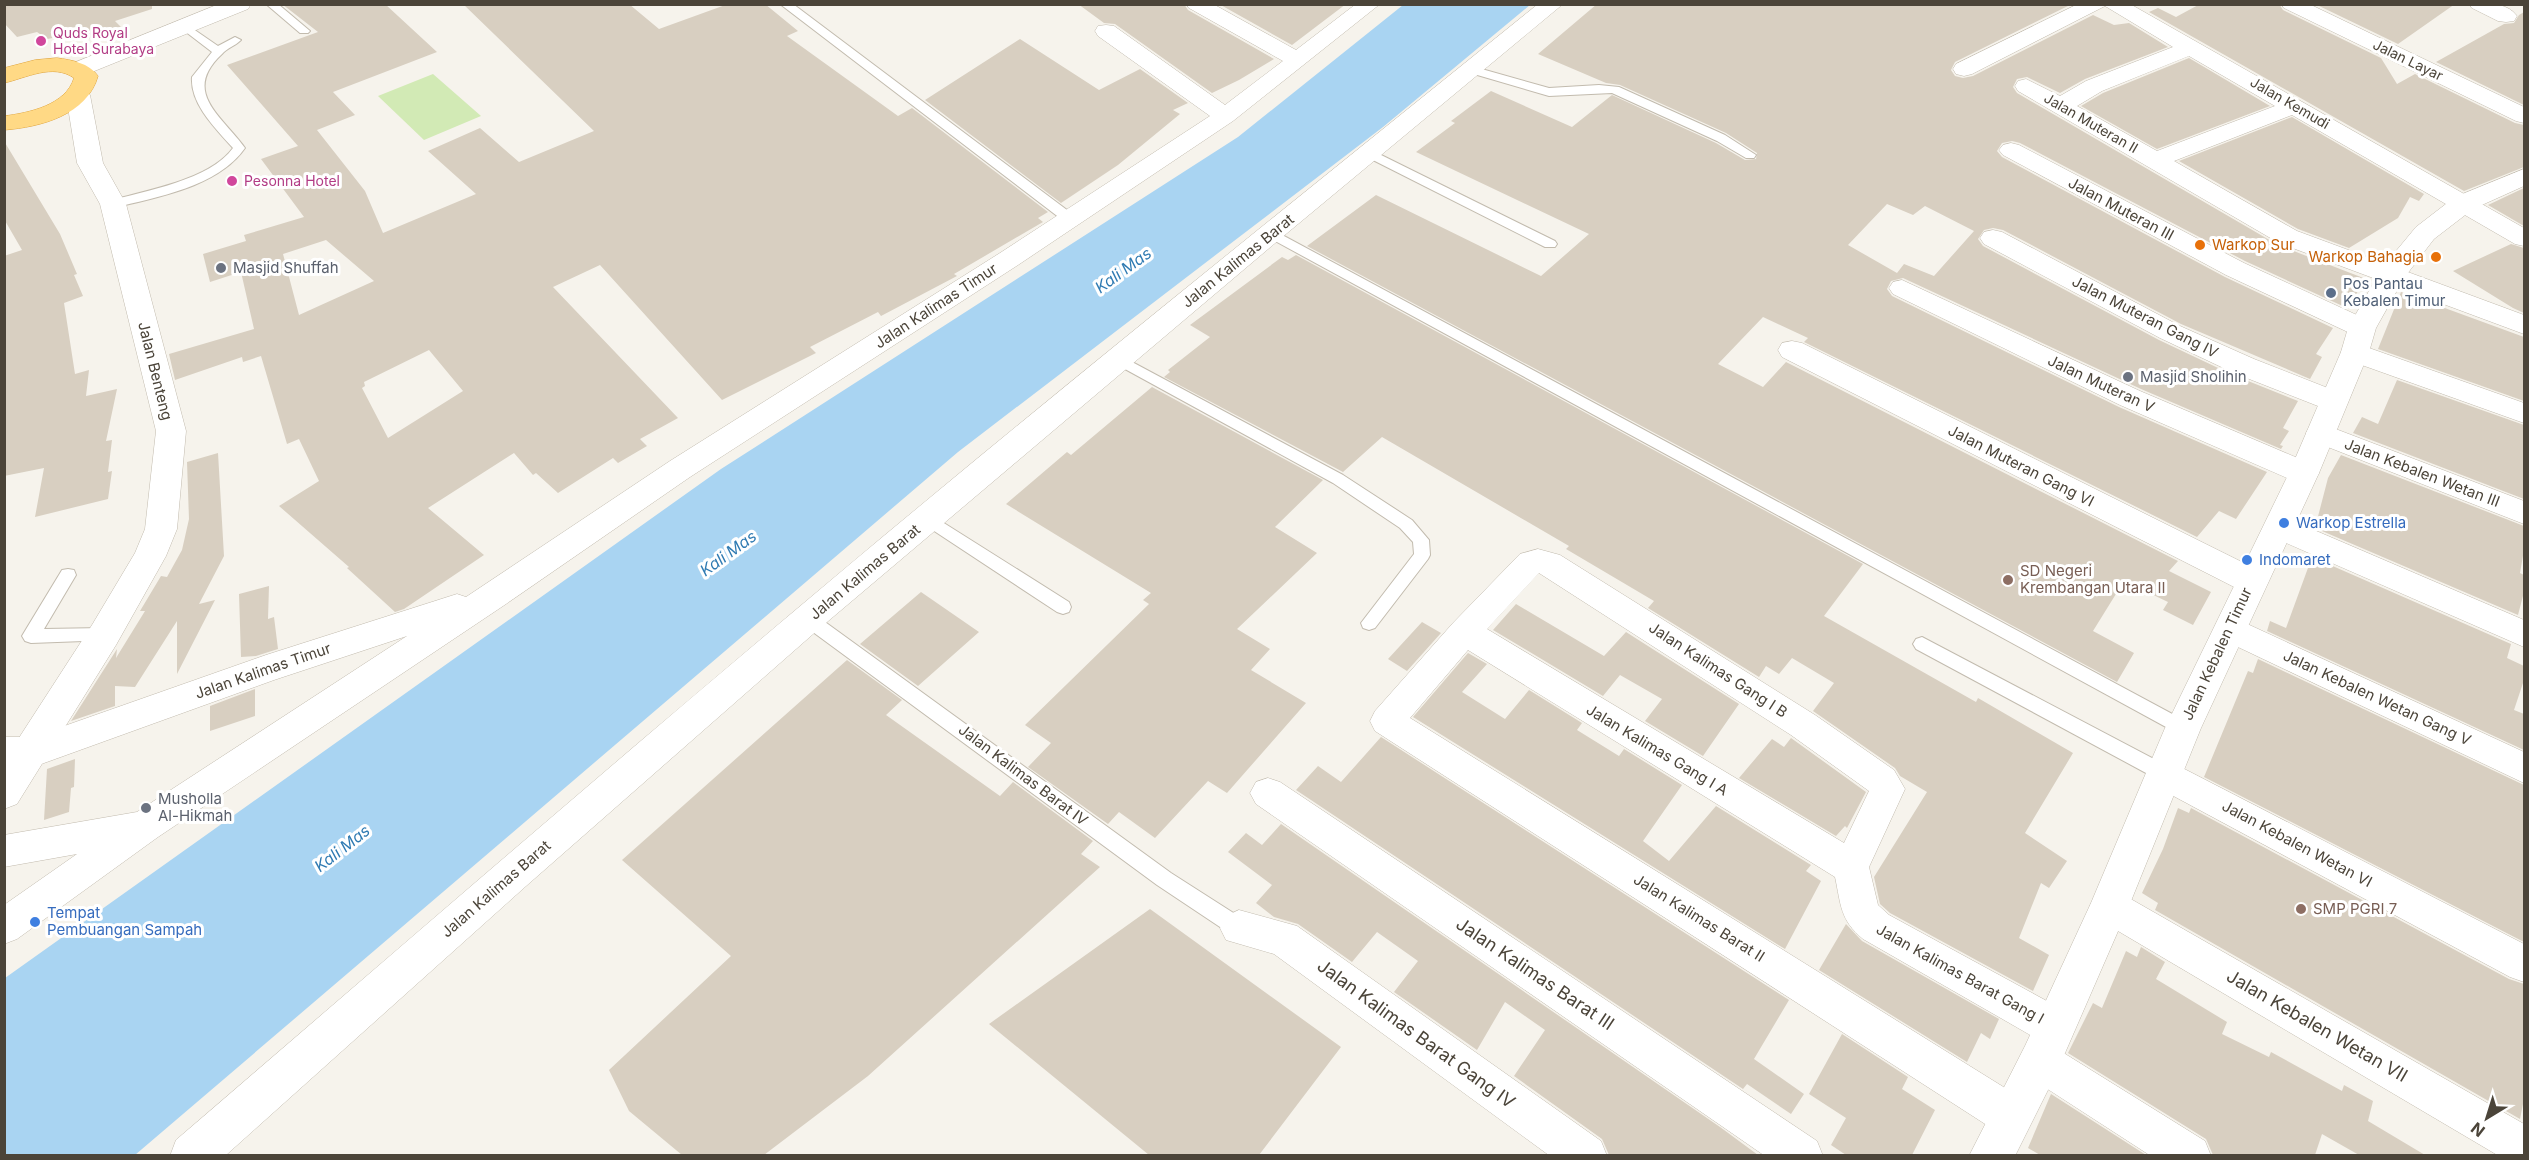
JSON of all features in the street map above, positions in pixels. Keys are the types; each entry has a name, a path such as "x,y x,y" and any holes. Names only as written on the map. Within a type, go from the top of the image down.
{"highway":[{"path":"4,123 37,117 60,107 79,82 56,64 11,67"}],"street":[{"path":"79,82 186,27 240,4"},
{"path":"1196,4 1298,60"},
{"name":"Jalan Kalimas Timur","path":"4,927 145,826 495,595 680,469 1226,116 1370,4"},
{"name":"Jalan Kalimas Barat","path":"192,1155 511,875 808,619 1271,233 1371,154 1552,4"},
{"path":"1964,69 2096,4"},
{"name":"Jalan Layar","path":"2291,4 2524,116"},
{"path":"2479,4 2506,16"},
{"name":"Jalan Kemudi","path":"2128,7 2192,47 2524,238"},
{"path":"1106,31 1226,116"},
{"path":"2062,105 2094,86 2192,47"},
{"name":"Jalan Benteng","path":"12,773 105,636 150,556 161,529 171,431 112,204 90,164 79,82"},
{"name":"Jalan Muteran II","path":"2026,86 2288,237 2524,325"},
{"name":"Jalan Muteran II","path":"2156,160 2295,106"},
{"name":"Jalan Muteran III","path":"2011,150 2235,269 2359,340 2524,413"},
{"name":"Jalan Kebalen Timur","path":"1991,1155 2047,1044 2109,906 2184,728 2251,580 2304,473 2359,340 2392,274 2425,233 2464,203 2524,177"},
{"name":"Jalan Muteran Gang IV","path":"1993,238 2170,332 2244,366 2333,401"},
{"name":"Jalan Muteran V","path":"1902,288 2130,398 2304,473"},
{"name":"Jalan Muteran Gang VI","path":"1792,351 2251,580"},
{"name":"Jalan Kebalen Wetan III","path":"2320,433 2524,513"},
{"path":"2278,527 2524,634"},
{"name":"Jalan Kalimas Gang I B","path":"1464,632 1531,562 1542,561 1556,566 1803,724 1882,781 1887,789 1851,867"},
{"name":"Jalan Kalimas Timur","path":"12,773 266,669 495,595"},
{"name":"Jalan Kebalen Wetan Gang V","path":"2230,629 2524,768"},
{"name":"Jalan Kalimas Barat II","path":"1464,632 1387,721 2011,1116"},
{"name":"Jalan Kalimas Gang I A","path":"1464,632 1851,867"},
{"name":"Jalan Kebalen Wetan VI","path":"2165,774 2524,964"},
{"name":"Jalan Kalimas Barat III","path":"1268,793 1802,1155"},
{"name":"Jalan Kalimas Timur","path":"4,851 145,826"},
{"name":"Jalan Kalimas Barat Gang I","path":"1851,867 1855,875 1862,915 1876,927 2047,1044 2190,1155"},
{"name":"Jalan Kebalen Wetan VII","path":"2109,906 2524,1147"},
{"name":"Jalan Kalimas Barat Gang IV","path":"1239,928 1284,939 1586,1155"}],"lane":[{"path":"271,4 304,31"},
{"path":"785,4 1070,219"},
{"path":"186,27 219,51"},
{"path":"112,204 191,180 230,162 236,156 238,148 199,97 196,86 199,76 219,51 235,40"},
{"path":"1471,70 1547,92 1569,93 1601,87 1615,90 1721,138 1750,155"},
{"path":"1371,154 1550,244"},
{"path":"1271,233 2184,728"},
{"path":"1119,360 1338,479 1406,524 1421,540 1422,555 1369,623"},
{"path":"928,519 1063,607"},
{"path":"68,576 31,636 105,636"},
{"name":"Jalan Kalimas Barat IV","path":"808,619 1164,879 1239,928"},
{"path":"1922,644 2165,774"}],"green space":[{"path":"433,74 481,116 424,140 378,96"}],"water":[{"name":"Kali Mas","path":"1403,5 1530,5 1383,127 958,452 135,1155 5,1155 5,978 721,469 1238,137"}],"building":[{"path":"4,4 152,4 152,9 115,21 121,27 85,40 81,33 47,39 37,32 17,37 4,23"},
{"path":"282,4 385,4 437,52 333,92 355,115 317,130 365,191 383,233 476,194 428,151 480,128 519,162 594,131 463,4 629,4 659,29 728,4 765,4 798,31 787,36 898,116 912,108 1048,212 1038,218 1043,222 954,274 957,276 881,316 878,312 810,347 816,353 722,400 600,265 553,287 678,418 640,439 647,446 618,463 613,458 558,493 536,473 533,475 514,453 428,508 484,555 404,609 395,612 347,568 349,567 279,506 319,481 299,439 287,444 261,356 243,362 242,357 175,380 169,354 254,329 241,272 210,282 203,254 246,241 244,235 304,217 261,159 298,146 227,65 318,32","holes":["326,240 374,281 299,315 283,254","429,350 463,391 388,438 362,388 365,386 364,382"]},
{"path":"1078,4 1184,4 1188,10 1274,59 1212,93 1115,24 1104,23"},
{"path":"1219,4 1346,4 1292,45"},
{"path":"1597,4 2072,4 1955,62 1951,70 1955,76 1963,78 1973,76 2093,15 2114,25 2129,23 2168,47 2085,79 2060,93 2027,77 2017,79 2013,87 2017,93 2278,245 2366,279 2347,308 2245,261 2020,143 2012,141 2002,143 1997,151 2002,157 2225,277 2333,328 2316,354 2322,357 2310,379 2181,324 2003,230 1993,228 1984,230 1978,239 1983,246 2159,340 2233,375 2298,401 2283,428 2289,431 2280,445 2283,446 2281,449 2141,389 1903,278 1891,281 1887,289 1892,296 2119,407 2267,472 2236,519 2219,511 2197,537 1804,342 1808,338 1763,317 1718,364 1763,387 1786,362 2178,561 2169,571 2211,592 2193,625 2163,610 2168,602 2124,581 2093,631 2134,653 2117,682 1307,246 1376,195 1541,276 1589,234 1416,152 1455,123 1451,121 1491,91 1572,127 1612,95 1716,143 1745,160 1756,159 1757,153 1726,133 1620,85 1606,83 1538,54","holes":["1887,204 1913,215 1925,206 1974,231 1934,276 1904,264 1897,273 1848,245"]},
{"path":"2200,4 2279,4 2283,10 2381,58 2397,84 2415,74 2515,123 2524,125 2524,167 2464,191 2149,12 2158,8 2176,17"},
{"path":"2315,4 2455,4 2398,44"},
{"path":"2524,12 2524,105 2436,62 2504,24 2514,23"},
{"path":"1020,39 1099,90 1140,69 1188,103 1173,110 1180,114 1118,165 1061,203 925,100"},
{"path":"2189,58 2270,106 2157,149 2081,106 2103,93"},
{"path":"2292,117 2424,194 2419,201 2410,197 2398,218 2349,248 2298,229 2179,161"},
{"path":"4,141 60,234 77,274 74,275 83,296 64,303 75,374 89,370 86,396 117,389 106,441 112,440 108,472 112,471 108,499 35,517 44,468 4,476 4,256 22,250 4,219"},
{"path":"2524,188 2524,226 2488,205"},
{"path":"2511,244 2524,248 2524,313 2453,271"},
{"path":"1296,255 1863,564 1824,616 1976,702 1978,698 2073,753 2025,833 2067,861 2049,888 2041,883 2019,938 2049,955 2033,991 1890,913 1880,904 1874,877 1927,792 1900,776 1895,768 1813,711 1834,683 1792,658 1779,674 1766,666 1759,677 1648,608 1654,601 1566,549 1569,546 1382,437 1343,472 1164,377 1170,372 1168,370 1210,337 1190,325 1282,257 1288,260"},
{"path":"2401,292 2524,337 2524,401 2378,349"},
{"path":"2397,380 2524,425 2524,499 2353,433 2362,417 2378,424"},
{"path":"1152,387 1323,480 1275,527 1317,553 1237,629 1270,649 1251,670 1306,703 1227,793 1208,781 1155,838 1119,812 1108,824 1028,767 1051,743 1025,725 1149,604 1143,600 1151,593 1006,504 1067,452 1071,455"},
{"path":"218,453 224,556 199,604 215,600 177,674 177,621 135,687 115,686 115,706 71,721 117,649 116,658 145,611 140,611 161,576 167,577 182,550 189,519 187,462"},
{"path":"2341,455 2524,526 2524,550 2520,573 2524,575 2524,592 2518,615 2315,528 2328,478"},
{"path":"2312,557 2511,644 2507,658 2524,666 2524,680 2514,710 2524,714 2524,750 2267,631 2270,621 2286,628"},
{"path":"269,586 268,619 274,617 278,649 256,656 241,657 239,594"},
{"path":"921,592 979,632 918,686 860,644"},
{"path":"1516,604 1604,656 1626,632 1739,704 1703,756 1645,721 1662,699 1620,675 1603,696 1493,630"},
{"path":"1422,622 1441,633 1407,671 1388,659"},
{"path":"1468,653 1487,664 1462,692 1505,719 1529,690 1582,723 1577,730 1619,756 1624,749 1682,785 1643,841 1669,861 1716,806 1811,865 1806,871 1821,881 1785,949 1413,717"},
{"path":"2258,659 2524,785 2524,942 2204,777 2248,671 2253,673"},
{"path":"847,660 902,700 886,715 1000,796 1013,782 1093,841 1081,854 1100,867 868,1076 764,1155 682,1155 629,1111 609,1070 731,956 622,860"},
{"path":"255,689 255,716 210,731 210,706"},
{"path":"1381,737 1789,1000 1754,1059 1804,1094 1791,1114 1747,1084 1743,1089 1296,790 1318,766 1341,782"},
{"path":"1791,738 1866,792 1847,828 1845,826 1836,836 1739,778 1772,739 1784,747"},
{"path":"75,759 74,787 71,788 69,812 44,820 47,769"},
{"path":"2178,808 2189,813 2191,808 2509,979 2524,984 2524,1099 2520,1119 2155,910 2158,903 2142,893 2163,849"},
{"path":"1281,824 1758,1155 1609,1155 1602,1139 1514,1076 1545,1030 1505,1002 1477,1050 1394,992 1418,961 1377,932 1352,962 1298,924 1274,917 1256,903 1272,885 1228,852 1246,833 1262,845"},
{"path":"1150,909 1341,1047 1259,1155 1149,1155 989,1024"},
{"path":"1846,924 1862,941 1999,1019 1990,1039 1981,1033 1967,1062 1819,970"},
{"path":"2141,947 2165,962 2156,979 2227,1022 2222,1034 2269,1057 2271,1052 2342,1091 2344,1085 2373,1101 2368,1121 2425,1155 2359,1155 2322,1134 2315,1155 2213,1155 2206,1139 2068,1053 2093,1003 2102,1008 2126,951 2137,957"},
{"path":"1842,1034 1908,1077 1902,1089 1935,1110 1912,1155 1846,1155 1831,1145 1846,1118 1809,1094"},
{"path":"2051,1094 2146,1155 2040,1155 2028,1148"}],"place":[{"name":"Quds Royal Hotel Surabaya","path":"41,41"},
{"name":"Pesonna Hotel","path":"232,181"},
{"name":"Warkop Sur","path":"2200,245"},
{"name":"Warkop Bahagia","path":"2436,257"},
{"name":"Masjid Shuffah","path":"221,268"},
{"name":"Pos Pantau Kebalen Timur","path":"2331,293"},
{"name":"Masjid Sholihin","path":"2128,377"},
{"name":"Warkop Estrella","path":"2284,523"},
{"name":"Indomaret","path":"2247,560"},
{"name":"SD Negeri Krembangan Utara II","path":"2008,580"},
{"name":"Musholla Al-Hikmah","path":"146,808"},
{"name":"SMP PGRI 7","path":"2301,909"},
{"name":"Tempat Pembuangan Sampah","path":"35,922"}]}
